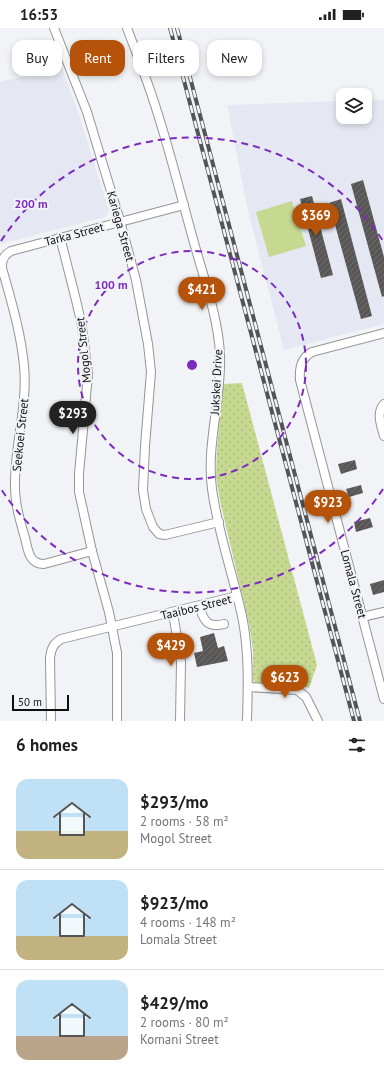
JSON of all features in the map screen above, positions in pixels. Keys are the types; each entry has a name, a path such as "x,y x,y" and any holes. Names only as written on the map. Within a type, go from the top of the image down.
{"street":[{"name":"Kariega Street","path":"54,28 87,112 136,280 151,362 151,383 142,481 144,500 149,519 156,531 159,534 165,535 218,522"},
{"name":"Jukskei Drive","path":"127,28 154,103 207,289 218,337 220,354 219,380 214,420 211,470 212,487 218,522 238,596 246,646 248,687 247,721"},
{"name":"Tarka Street","path":"11,251 184,205"},
{"name":"Mogol Street","path":"60,237 82,326 88,374 78,484 80,500 92,551 109,612 118,663 117,721"},
{"name":"Seekoei Street","path":"11,251 5,256 2,264 20,340 25,377 16,462 15,491 17,506 29,553 35,562 44,564 92,551"},
{"name":"Lomala Street","path":"384,333 308,354 300,365 299,372 384,699"},
{"path":"384,404 381,408 380,414 384,436"},
{"name":"Taaibos Street","path":"51,721 51,651 53,646 61,639 112,628 238,596"},
{"path":"199,606 203,618 208,624 224,624"},
{"path":"362,618 384,612"},
{"path":"173,613 181,662 180,721"},
{"path":"248,687 297,690 306,697 318,721"}],"shaded area":[{"path":"62,68 79,115 109,211 105,217 0,244 0,82 27,76 62,76"},
{"path":"384,100 384,324 284,350 248,211 227,105 336,101 336,124 372,124 372,101"}],"green space":[{"path":"292,201 306,246 269,257 256,212"},
{"path":"242,383 317,665 309,688 297,684 256,683 253,680 253,649 249,624 220,501 216,476 223,384"}],"building":[{"path":"363,180 384,257 384,296 382,297 351,184"},
{"path":"312,196 333,275 321,278 300,199"},
{"path":"341,199 372,316 361,319 329,203"},
{"path":"355,460 357,469 341,474 338,464"},
{"path":"361,485 363,493 349,497 346,489"},
{"path":"370,518 373,527 356,532 354,522"},
{"path":"384,580 384,592 373,595 370,584"},
{"path":"214,633 218,648 224,646 228,661 197,667 194,653 203,651 200,637"}],"railway":[{"path":"170,28 354,721"},
{"path":"177,28 360,721"}]}
